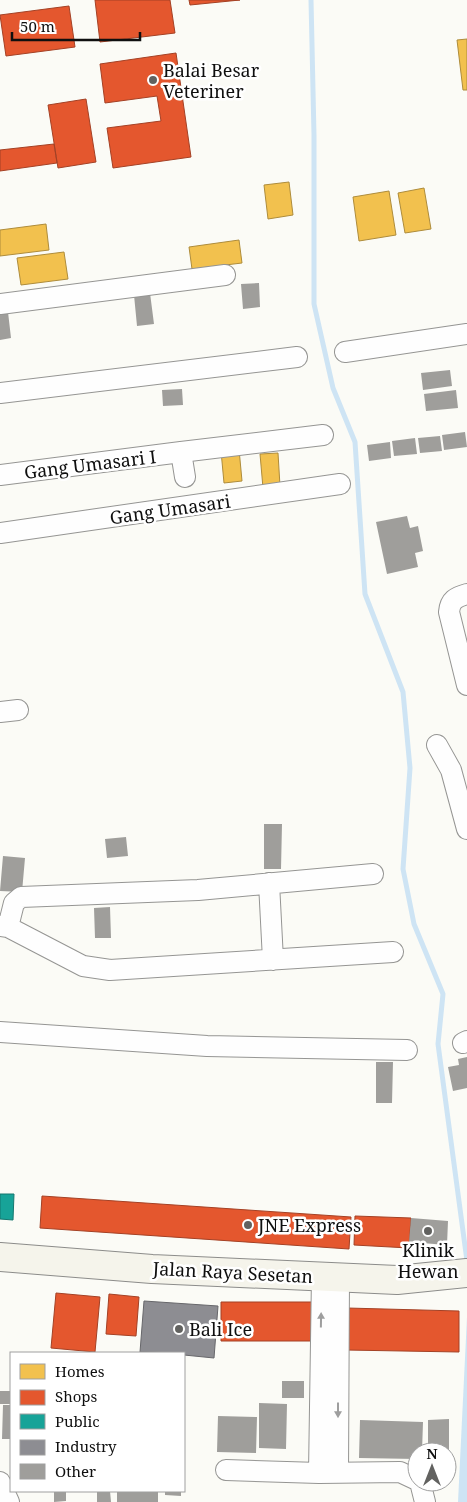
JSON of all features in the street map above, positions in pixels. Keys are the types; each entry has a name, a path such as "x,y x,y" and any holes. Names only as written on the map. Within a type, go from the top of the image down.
{"main road":[{"name":"Jalan Raya Sesetan","path":"0,1257 152,1269 397,1280 463,1273"}],"street":[{"path":"0,304 225,275"},
{"path":"345,352 467,334"},
{"path":"0,393 297,357"},
{"name":"Gang Umasari I","path":"0,476 323,435"},
{"name":"Gang Umasari I","path":"181,452 185,477"},
{"name":"Gang Umasari","path":"0,533 340,484"},
{"path":"467,594 456,597 449,605 448,612 467,684"},
{"path":"437,745 451,770 467,829"},
{"path":"373,874 198,890 21,897 14,903 4,926 83,966 110,970 393,952"},
{"path":"270,883 273,960"},
{"path":"0,1032 207,1046 407,1050"},
{"path":"328,1473 330,1277"},
{"path":"226,1470 328,1473 400,1472 407,1475"},
{"path":"0,1482 9,1502"}],"water":[{"path":"467,1317 467,1502 458,1502"}],"building: Homes":[{"path":"467,39 467,90 463,90 457,40"},
{"path":"289,182 293,215 268,219 264,185"},
{"path":"424,188 431,229 405,233 398,193"},
{"path":"389,191 396,235 359,241 353,197"},
{"path":"46,224 49,250 0,256 0,230"},
{"path":"239,240 242,263 192,269 189,247"},
{"path":"64,252 68,279 21,285 17,258"},
{"path":"239,449 242,481 224,483 221,451"},
{"path":"278,453 280,486 263,488 260,454"}],"building: Shops":[{"path":"95,0 170,0 175,33 100,42"},
{"path":"189,0 240,0 190,5"},
{"path":"69,6 75,47 6,56 0,15"},
{"path":"176,53 191,157 113,168 107,128 161,121 157,96 105,103 100,64"},
{"path":"86,99 96,162 58,168 48,105"},
{"path":"54,144 57,163 0,171 0,150"},
{"path":"42,1196 351,1217 349,1249 40,1228"},
{"path":"355,1216 411,1218 409,1248 354,1245"},
{"path":"56,1293 100,1297 95,1352 51,1348"},
{"path":"109,1294 139,1297 136,1336 106,1334"},
{"path":"221,1302 316,1302 316,1341 221,1341"},
{"path":"347,1308 459,1311 459,1352 346,1350"}],"building: Public":[{"path":"0,1194 14,1194 13,1220 0,1219"}],"building: Industry":[{"name":"Bali Ice","path":"144,1301 218,1306 214,1358 185,1355 185,1352 140,1352"}],"building: Other":[{"path":"259,283 260,307 243,309 241,284"},
{"path":"150,293 154,324 137,326 134,295"},
{"path":"8,312 11,338 0,340 0,313"},
{"path":"450,370 452,386 423,390 421,373"},
{"path":"182,389 183,405 163,406 162,390"},
{"path":"456,390 458,408 426,411 424,394"},
{"path":"465,432 467,447 444,450 442,435"},
{"path":"440,436 442,451 420,453 418,438"},
{"path":"415,438 417,454 394,456 392,441"},
{"path":"390,442 391,458 369,461 367,445"},
{"path":"407,516 410,528 418,526 423,551 415,553 418,567 387,574 376,522"},
{"path":"264,824 282,824 281,869 264,869"},
{"path":"126,837 128,856 107,858 105,839"},
{"path":"3,856 25,858 22,892 0,891"},
{"path":"110,907 111,938 95,938 94,908"},
{"path":"467,1057 467,1088 453,1091 448,1067 459,1065 458,1059"},
{"path":"376,1062 393,1062 392,1103 376,1103"},
{"name":"Klinik Hewan","path":"411,1218 448,1221 447,1245 409,1242"},
{"path":"282,1381 304,1381 304,1398 282,1398"},
{"path":"0,1391 10,1391 10,1404 0,1404"},
{"path":"259,1403 287,1404 286,1449 259,1448"},
{"path":"3,1405 10,1405 10,1439 2,1439"},
{"path":"218,1416 257,1417 256,1453 217,1452"},
{"path":"449,1419 449,1442 428,1442 428,1420"},
{"path":"360,1420 423,1422 422,1442 407,1442 407,1459 359,1458"},
{"path":"54,1492 66,1492 66,1501 54,1502"},
{"path":"97,1492 110,1492 111,1502 97,1502"},
{"path":"117,1492 158,1492 158,1502 117,1502"},
{"path":"165,1492 181,1492 181,1496 165,1495"}],"waterway":[{"path":"311,0 314,135 314,304 333,388 355,442 365,594 403,692 410,768 403,869 414,924 443,994 438,1044 467,1261"}],"place":[{"name":"Balai Besar Veteriner","path":"153,80"},
{"name":"JNE Express","path":"248,1225"},
{"name":"Klinik Hewan","path":"428,1231"},
{"name":"Bali Ice","path":"179,1329"}]}
